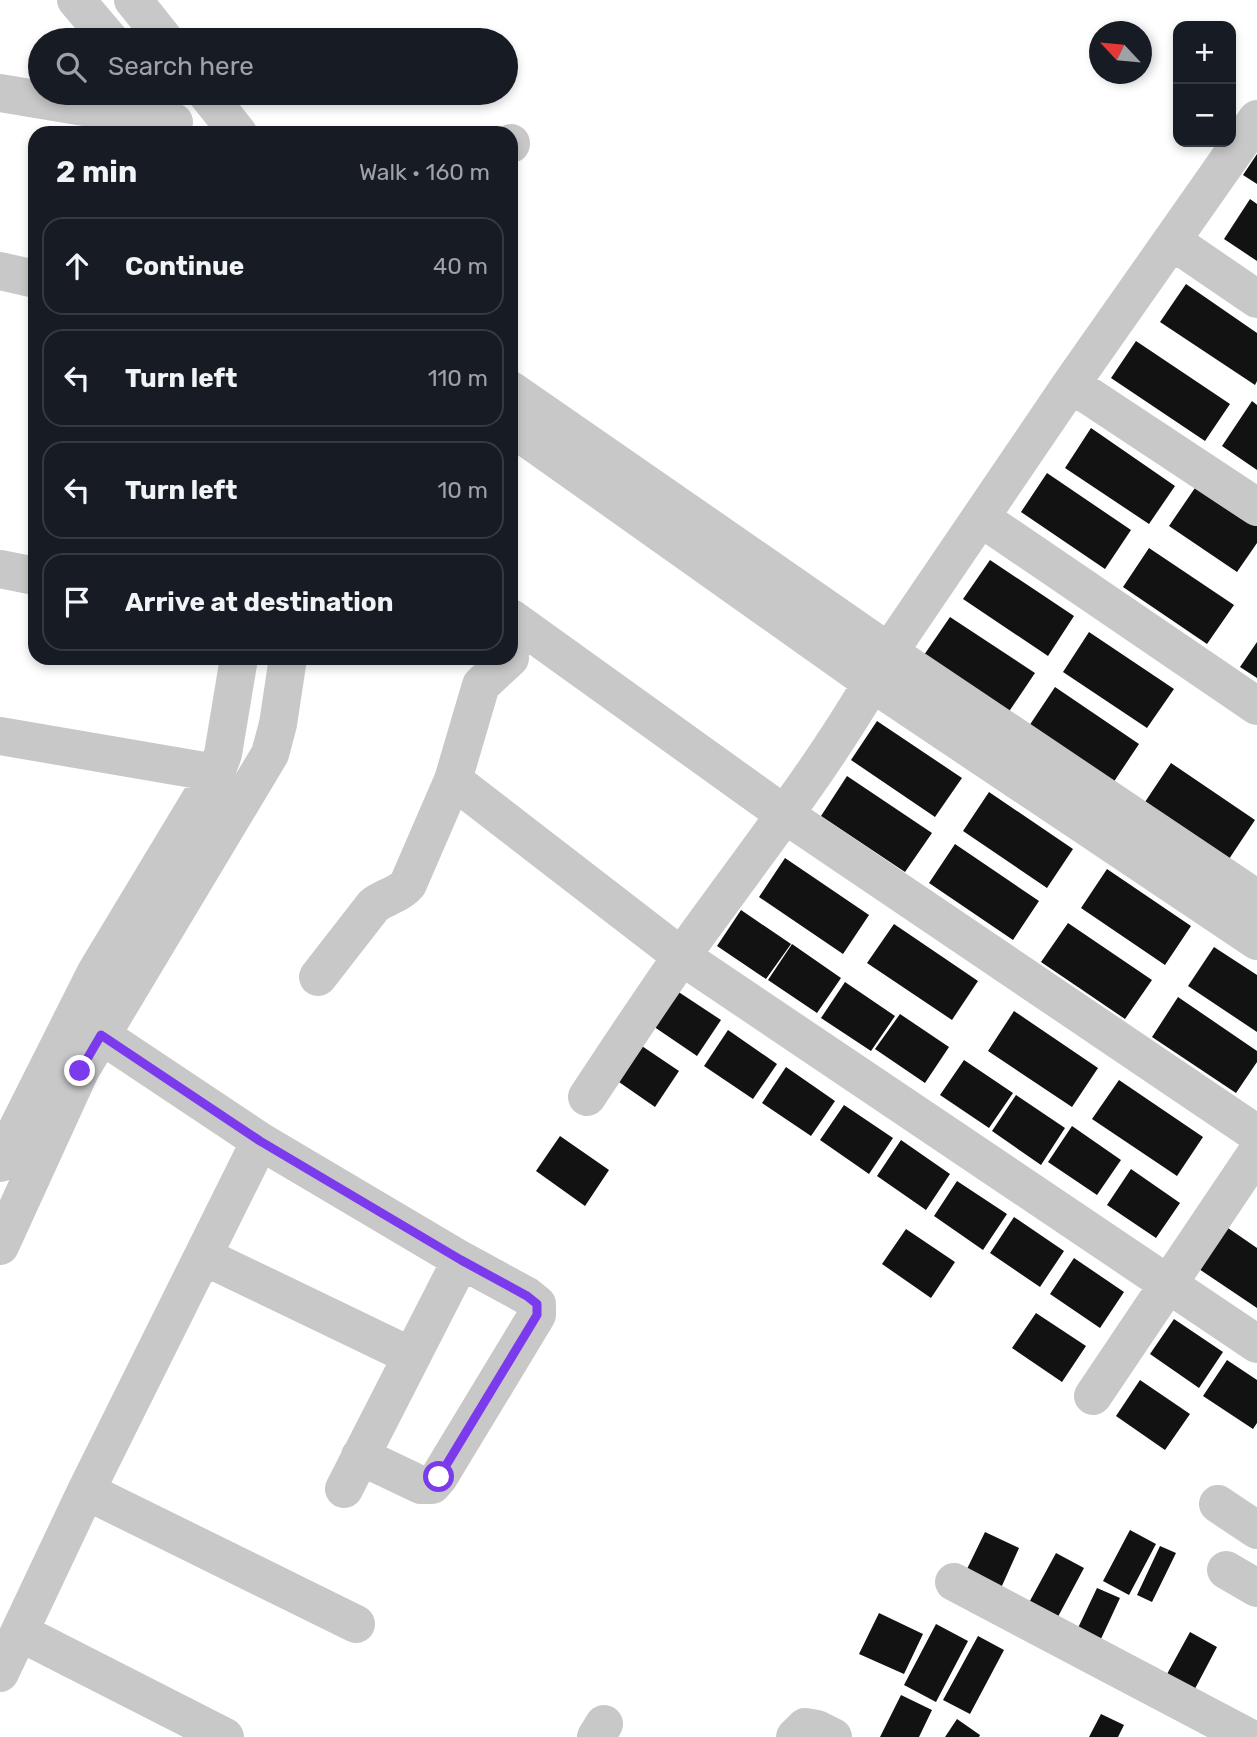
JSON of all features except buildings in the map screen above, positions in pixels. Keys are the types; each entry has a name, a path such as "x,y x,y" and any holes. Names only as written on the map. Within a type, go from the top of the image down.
{"street":[{"path":"76,0 100,28"},
{"path":"133,0 155,28"},
{"path":"0,93 28,104"},
{"path":"30,105 65,119 154,126"},
{"path":"161,105 177,126"},
{"path":"216,105 232,126"},
{"path":"587,1097 681,956 784,814 1071,384 1257,119"},
{"path":"1172,241 1257,299"},
{"path":"0,271 28,277"},
{"path":"1071,384 1257,506"},
{"path":"518,395 881,667 1257,941"},
{"path":"518,432 881,667 1257,899"},
{"path":"981,518 1257,706"},
{"path":"518,643 784,814 1257,1134"},
{"path":"0,1163 96,972 216,773 223,754 238,665"},
{"path":"0,1246 67,1097 101,1035 270,754 278,724 287,665"},
{"path":"318,977 374,905 404,889 408,884 453,780 481,685 498,665"},
{"path":"0,736 216,773"},
{"path":"453,780 681,956 1257,1344"},
{"path":"114,940 148,958"},
{"path":"101,1035 260,1141 537,1304 537,1315 432,1485 352,1473 461,1260"},
{"path":"0,1673 86,1492 260,1141"},
{"path":"1093,1396 1257,1152"},
{"path":"203,1256 411,1356"},
{"path":"86,1492 356,1624"},
{"path":"1218,1504 1257,1530"},
{"path":"954,1582 1248,1737"},
{"path":"21,1633 225,1737"},
{"path":"795,1737 805,1727 817,1729 833,1737"}],"route":[{"path":"80,1071 101,1035 260,1141 537,1304 537,1315 439,1477"}]}
